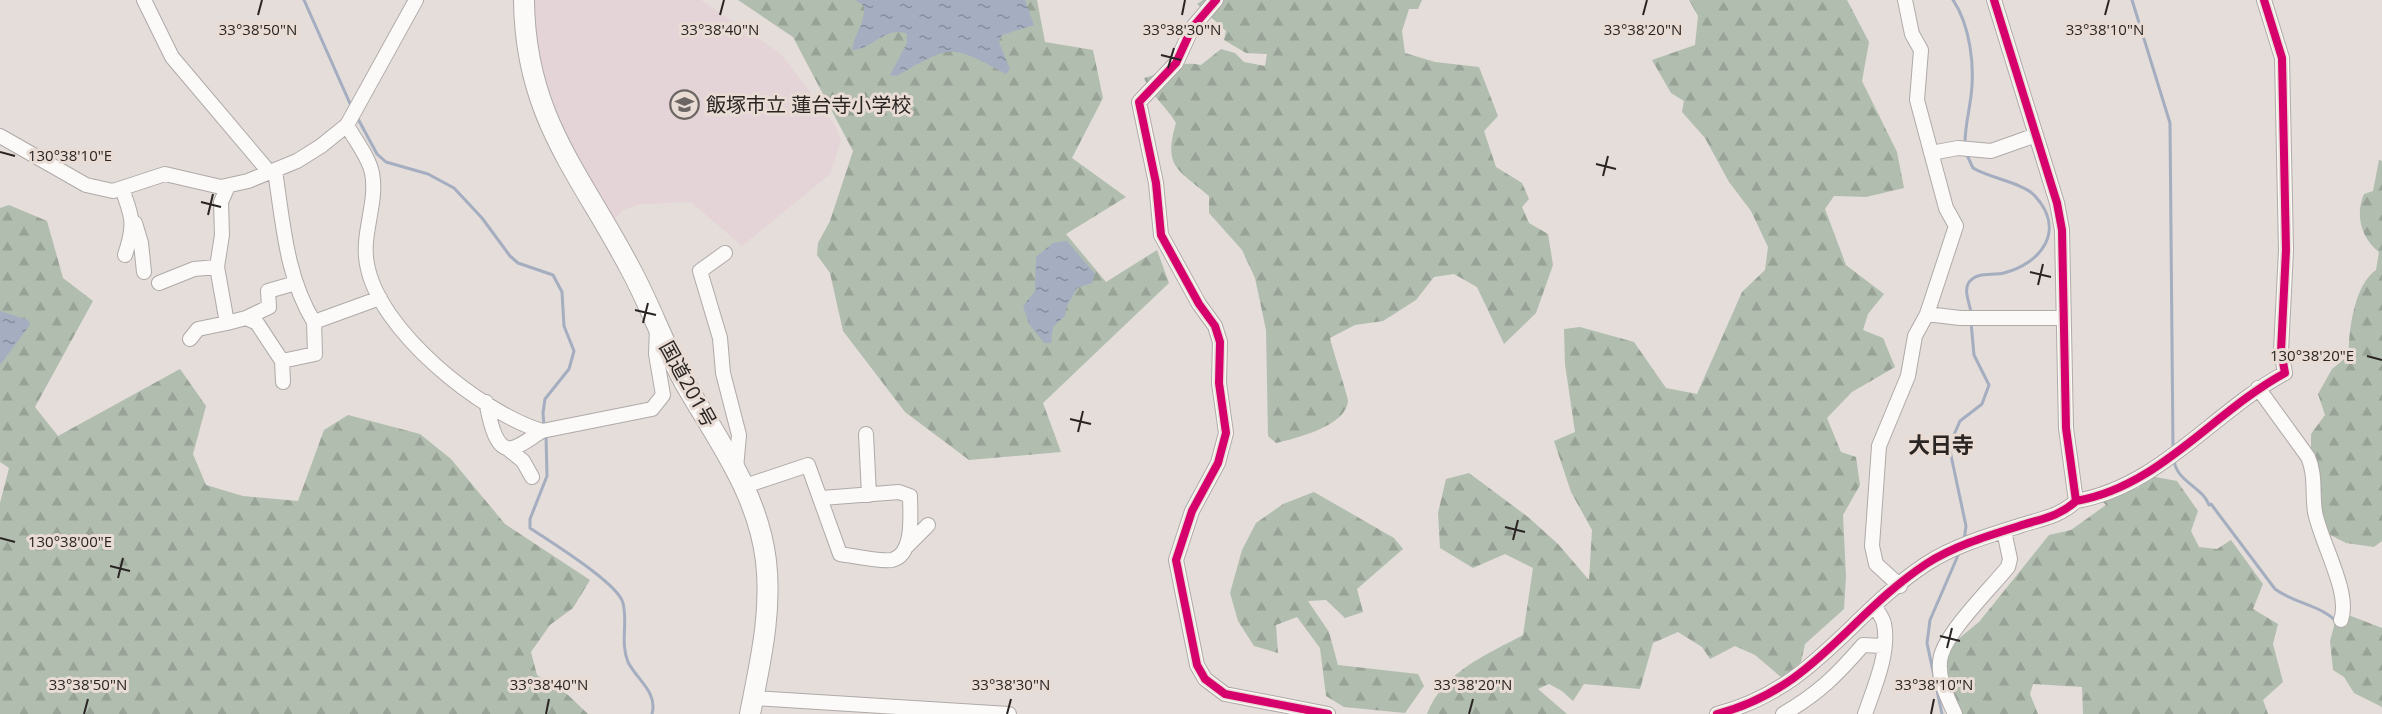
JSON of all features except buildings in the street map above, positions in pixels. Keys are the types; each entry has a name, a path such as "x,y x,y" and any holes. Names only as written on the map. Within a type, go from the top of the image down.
{"highway":[{"name":"国道201号","path":"524,0 530,67 548,121 563,154 632,272 685,383 745,486 762,540 768,590 768,616 752,706"}],"street":[{"path":"144,0 172,57 272,172 284,236 300,299 314,322 315,354 282,362"},
{"path":"0,136 86,185 113,191 165,174 221,187 272,172 321,146 346,125 416,0"},
{"path":"1216,0 1192,28 1176,63 1139,102 1156,183 1161,236 1199,304 1215,326 1220,342 1219,383 1226,433 1218,463 1192,511 1176,560 1197,665 1205,679 1225,694 1328,714"},
{"path":"1900,586 1876,564 1872,546 1879,446 1908,376 1915,336 1927,314 1956,226 1946,208 1917,100 1921,50 1912,34 1905,0"},
{"path":"1994,0 2057,203 2062,230 2067,428 2076,501"},
{"path":"1717,714 1745,707 1771,695 1816,664 1875,607 1926,565 1972,541 2063,513 2076,501 2118,489 2161,464 2258,388 2285,373 2281,351 2286,250 2282,58 2264,0"},
{"path":"346,125 372,171 366,261 371,281 380,298 419,352 448,376 526,426 542,431"},
{"path":"1931,153 1958,148 1991,151 2036,135"},
{"path":"227,323 217,267 222,235 221,202 228,186"},
{"path":"122,189 141,243 144,272"},
{"path":"125,255 133,230 133,219"},
{"path":"725,253 700,271 720,338 723,373 739,435 736,468"},
{"path":"159,284 195,269 217,267"},
{"path":"190,339 198,329 246,318 269,307 268,291 296,283"},
{"path":"314,322 380,298"},
{"path":"1927,314 1960,318 2064,318"},
{"path":"246,318 257,323 282,362 283,382"},
{"path":"507,448 514,448 542,431 652,409 663,395 656,354 657,326"},
{"path":"2258,388 2308,457 2314,470 2316,513 2332,567 2341,585 2345,609 2341,620"},
{"path":"486,402 493,430 500,443 523,461 532,477"},
{"path":"866,434 869,495"},
{"path":"745,486 808,465 822,498 840,554 892,560 928,525"},
{"path":"822,498 899,492 910,496 909,539 905,548"},
{"path":"1955,714 1940,672 1941,657 1949,638 2008,567 2010,559 2004,531"},
{"path":"1865,714 1877,680 1884,646 1884,623 1875,607"},
{"path":"1783,714 1823,688 1863,645 1884,646"},
{"path":"1771,695 1777,714"},
{"path":"752,706 1009,714"}],"shaded area":[{"name":"飯塚市立 蓮台寺小学校","path":"531,0 701,0 781,54 835,125 841,140 830,174 742,246 691,202 642,204 623,210 613,220 587,180 543,86 535,48"}],"green space":[{"path":"738,0 1037,0 1045,42 1093,50 1103,98 1072,158 1126,197 1066,234 1106,282 1157,250 1169,283 1043,403 1061,452 969,460 905,412 843,331 830,273 817,255 818,243 830,221 853,151 793,37"},
{"path":"1203,0 1422,0 1418,9 1409,9 1402,31 1405,53 1435,62 1479,67 1498,116 1484,131 1496,167 1522,183 1529,199 1522,207 1529,223 1548,234 1553,265 1536,313 1504,344 1477,287 1454,274 1434,277 1416,300 1383,321 1355,325 1330,338 1348,401 1339,417 1319,430 1285,441 1276,443 1268,436 1266,330 1255,278 1242,250 1209,213 1209,196 1176,166 1171,150 1176,123 1151,91 1144,78 1178,65 1201,65 1221,49 1235,53 1244,62 1265,66 1267,54 1246,53 1224,40 1226,31 1197,4"},
{"path":"1689,0 1847,0 1869,42 1862,81 1897,152 1904,188 1866,197 1834,196 1825,209 1846,265 1884,294 1868,314 1863,330 1883,338 1895,367 1852,392 1827,418 1841,452 1856,457 1860,485 1843,515 1846,576 1844,609 1805,644 1801,662 1782,678 1755,655 1735,646 1710,659 1702,647 1678,632 1653,643 1640,689 1584,684 1573,701 1562,691 1549,684 1538,689 1567,714 1427,714 1434,699 1444,687 1467,666 1523,635 1533,568 1505,554 1473,568 1440,548 1438,513 1446,479 1469,473 1528,517 1558,544 1589,580 1592,530 1571,492 1554,441 1575,432 1565,364 1564,329 1580,327 1634,342 1666,388 1697,394 1742,292 1765,270 1768,247 1751,211 1729,182 1705,138 1682,112 1684,101 1671,93 1652,60 1695,45 1698,16"},
{"path":"2379,160 2382,161 2382,541 2374,547 2346,543 2315,527 2311,501 2311,434 2325,415 2318,394 2332,369 2349,355 2354,308 2363,286 2376,270 2379,252 2364,233 2360,210 2364,194 2373,191"},
{"path":"9,205 47,221 63,278 93,301 35,407 58,436 180,369 206,406 193,454 206,485 243,496 298,501 324,430 348,415 420,434 451,459 505,524 590,580 573,608 550,625 531,652 537,675 568,695 588,714 0,714 0,503 9,468 0,462 0,208"},
{"path":"2150,476 2177,481 2198,511 2191,531 2199,547 2217,549 2231,540 2263,584 2253,609 2278,624 2273,644 2283,682 2263,700 2268,714 2083,714 2082,687 2033,684 2030,694 2038,714 1959,714 1942,681 1946,649 1979,622 2049,535 2071,530 2106,505 2098,497 2138,488"},
{"path":"1314,492 1394,538 1403,549 1357,589 1363,612 1345,618 1326,600 1308,601 1329,632 1338,665 1418,674 1424,686 1405,713 1344,707 1326,696 1320,648 1297,617 1276,625 1278,653 1254,646 1238,621 1230,593 1242,550 1256,523 1283,504"},
{"path":"2338,611 2382,628 2382,707 2354,693 2344,677 2333,670 2330,641"}],"water":[{"path":"856,0 1025,0 1034,25 1002,35 999,42 1010,69 1006,74 973,57 951,52 929,58 897,76 890,75 907,43 907,34 892,33 859,49 852,50 864,12 864,6"},
{"path":"1067,241 1095,274 1092,283 1077,288 1066,308 1065,316 1053,327 1051,343 1044,343 1029,324 1023,306 1035,291 1036,257 1053,243"},
{"path":"0,311 28,320 30,325 0,365"}],"waterway":[{"path":"304,0 352,108"},
{"path":"1953,0 1964,21 1972,59 1972,84 1965,143"},
{"path":"2132,0 2170,123 2173,450"},
{"path":"357,117 377,154 386,162 428,174 454,188 482,218 510,256 518,263 553,275 562,292 564,326 574,351 569,369 545,399 544,426"},
{"path":"1966,153 1973,168 2030,191 2044,209 2049,221 2049,233 2045,243 2039,253 2029,262 2004,273 1977,276 1969,282 1967,293 1971,313"},
{"path":"1964,541 1966,526 1949,446 1960,421 1982,404 1989,385 1974,355 1971,322"},
{"path":"546,435 547,476 530,519 530,528 582,563 618,595 624,610 626,655 628,662 646,686 652,699 652,714"},
{"path":"2174,459 2179,473 2201,493 2209,505 2211,504 2275,589 2323,611 2337,622"},
{"path":"1942,714 1927,643 1930,620 1959,553"}],"cycle path":[{"path":"1216,0 1192,28 1176,63 1139,102 1156,183 1161,235 1199,304 1215,326 1220,342 1219,383 1226,433 1218,463 1192,511 1176,560 1197,665 1205,679 1225,694 1328,714"},
{"path":"1717,714 1751,702 1780,687 1829,649 1874,605 1926,564 1971,542 2056,514 2076,501 2066,428 2062,230 2057,203 1994,0"},
{"path":"2076,501 2106,493 2134,481 2160,465 2234,407 2285,373 2281,351 2286,250 2282,58 2264,0"}],"place":[{"name":"飯塚市立 蓮台寺小学校","path":"685,105"}],"district":[{"name":"大日寺","path":"1941,445"}]}
